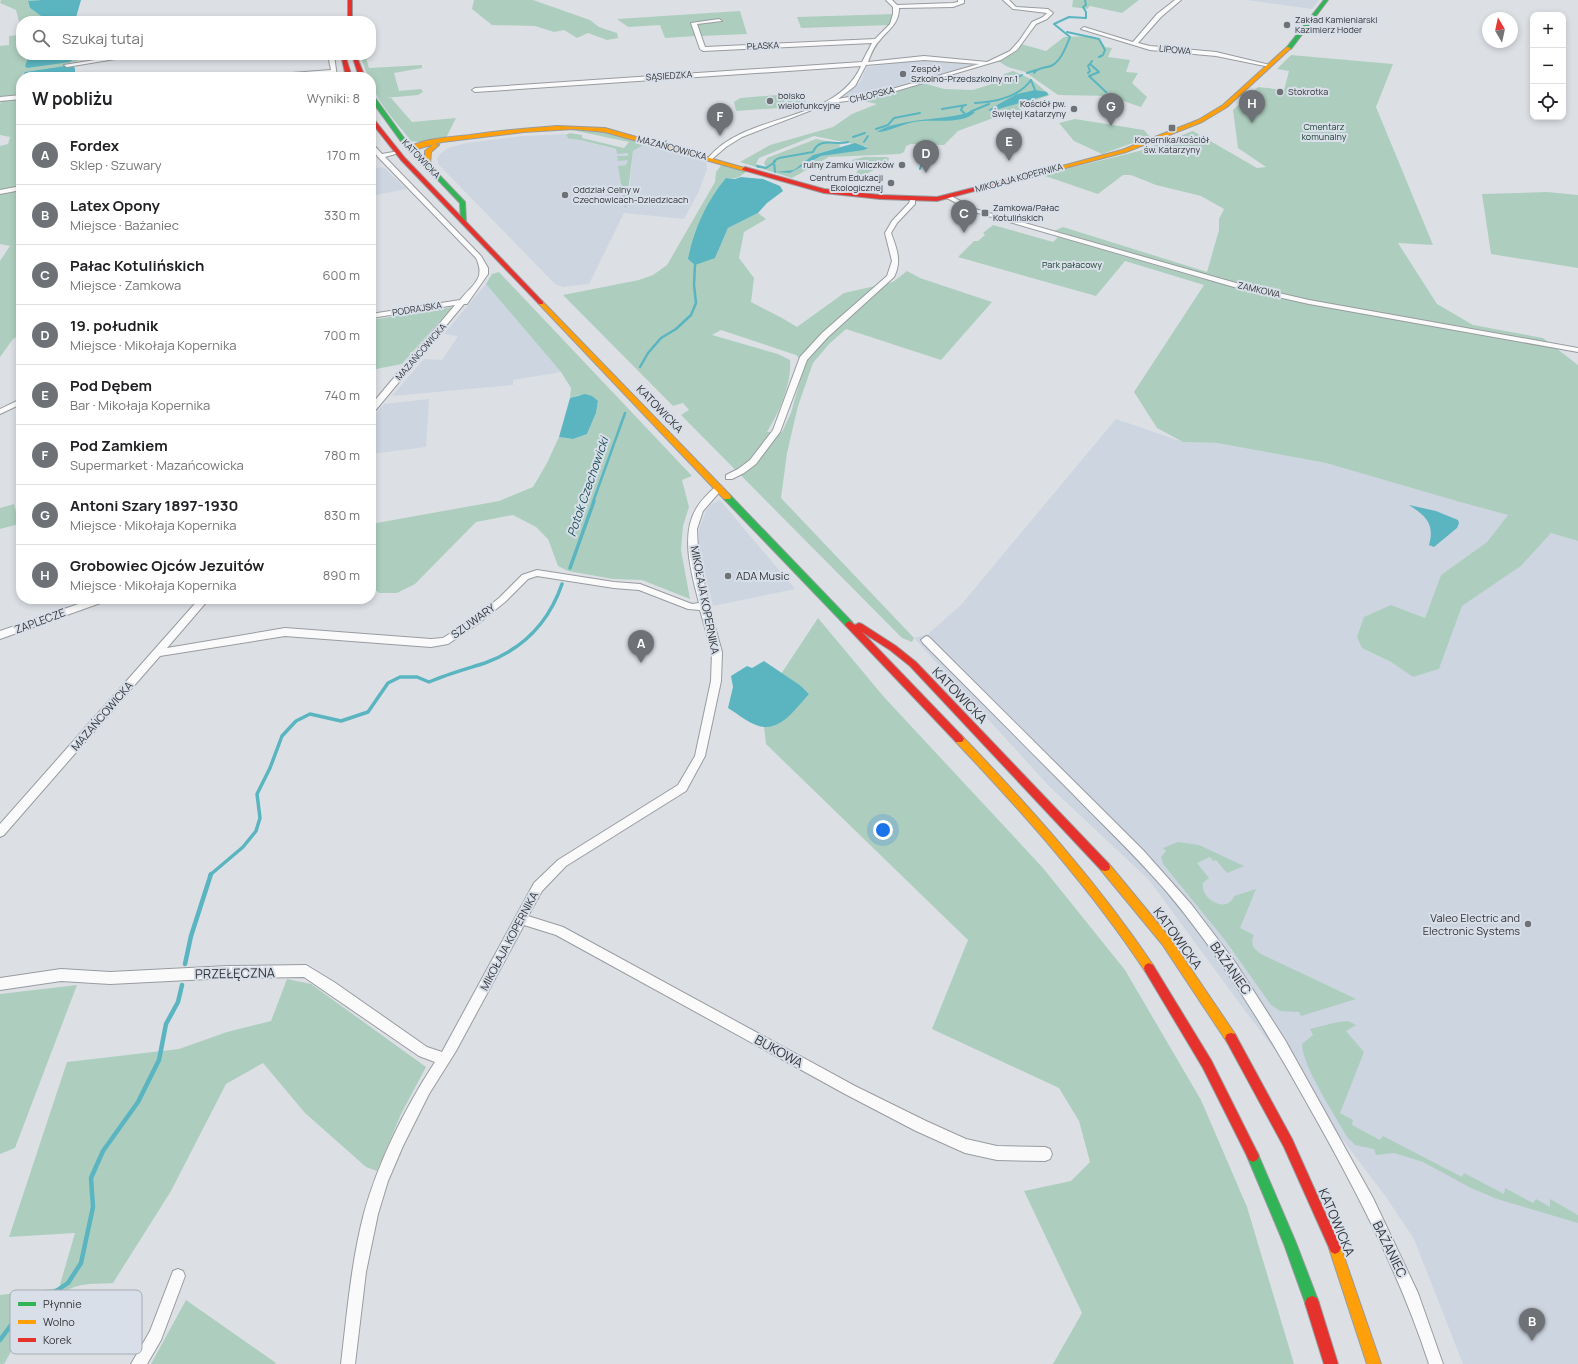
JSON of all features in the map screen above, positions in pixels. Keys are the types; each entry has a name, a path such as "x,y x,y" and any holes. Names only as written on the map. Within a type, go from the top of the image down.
{"main road":[{"path":"350,0 350,16"},
{"name":"MIKOŁAJA KOPERNIKA","path":"711,158 824,191 913,200 949,197 1124,151 1187,126 1219,110 1297,39 1326,0"},
{"path":"344,60 348,72"},
{"path":"356,60 360,72"},
{"name":"KATOWICKA","path":"376,104 391,126 410,148 463,203 464,222"},
{"name":"KATOWICKA","path":"376,125 397,152 720,488 1046,832 1098,896 1139,952 1193,1040 1222,1092 1293,1250 1331,1364"},
{"name":"MAZAŃCOWICKA","path":"397,152 423,144 457,138 553,128 588,127 711,158"},
{"name":"MAZAŃCOWICKA","path":"410,148 436,144 457,138"},
{"path":"427,165 428,151 436,144"},
{"name":"KATOWICKA","path":"839,613 900,652 905,657 998,753 1110,873 1166,941 1219,1019 1255,1081 1284,1136 1307,1184 1343,1272 1374,1364"}],"street":[{"path":"888,0 896,7 953,5 960,3 961,0"},
{"name":"CHŁOPSKA","path":"826,103 868,97 986,63 1011,53 1028,34 1034,23 1050,15 1048,11 1015,8 1006,0"},
{"path":"1134,44 1146,33 1163,9 1178,0"},
{"name":"MAZAŃCOWICKA","path":"711,158 719,148 734,138 826,103 848,90 857,82 864,64 876,41 893,24 897,16 896,7"},
{"name":"PŁASKA","path":"719,21 694,23 703,49 876,41"},
{"name":"LIPOWA","path":"1084,29 1150,48 1216,54 1268,66"},
{"name":"CHŁOPSKA","path":"864,64 924,58 986,63"},
{"path":"67,65 102,60"},
{"path":"332,60 335,72"},
{"name":"SĄSIEDZKA","path":"475,90 864,64"},
{"path":"0,99 16,97"},
{"path":"376,151 380,156"},
{"name":"MAZAŃCOWICKA","path":"380,156 397,152"},
{"name":"MAZAŃCOWICKA","path":"376,404 464,302 484,274 483,263 409,184 380,156"},
{"path":"0,192 16,189"},
{"name":"ZAMKOWA","path":"949,197 955,202 973,210 1234,285 1309,302 1578,350"},
{"path":"729,477 741,471 752,462 778,430 803,359 825,335 890,278 896,269 896,260 888,233 894,222 912,204 913,200"},
{"name":"PODRAJSKA","path":"376,315 464,302"},
{"path":"0,412 16,404"},
{"name":"MIKOŁAJA KOPERNIKA","path":"348,1364 359,1272 371,1214 379,1188 398,1141 424,1090 445,1059 538,887 562,863 682,788 700,756 716,681 716,652 704,606 693,551 693,529 699,511 705,502 720,488"},
{"name":"SZUWARY","path":"157,653 285,632 431,643 445,641 476,621 502,600 524,577 538,573 614,585 640,587 691,607 704,606"},
{"name":"ZAPLECZE","path":"0,635 89,604"},
{"name":"MAZAŃCOWICKA","path":"0,832 200,604"},
{"name":"BAŻANIEC","path":"926,640 1139,853 1168,884 1208,935 1257,1005 1351,1171 1403,1274 1426,1331 1436,1364"},
{"name":"BUKOWA","path":"521,919 559,931 850,1090 959,1143 997,1153 1045,1154"},
{"name":"PRZEŁĘCZNA","path":"0,984 61,974 110,978 228,972 306,971 330,986 423,1052 445,1059"},
{"path":"138,1364 156,1336 178,1276"}],"shaded area":[{"path":"1247,0 1319,0 1312,9"},
{"name":"Zespół Szkolno-Przedszkolny nr 1","path":"923,59 979,63 868,96 842,99 842,97 860,82 867,67"},
{"path":"567,134 568,138 572,140 580,140 628,153 628,156 617,156 629,160 626,165 619,166 625,208 629,193 633,151 647,143 706,159 707,169 699,191 684,219 624,213 589,284 563,287 555,284 439,165 437,159 440,154 448,148 466,143 523,136"},
{"path":"383,167 407,189 376,195 376,168"},
{"path":"486,284 561,372 513,380 513,385 392,396 424,359 442,360 458,336 444,334"},
{"path":"429,399 426,447 376,453 376,413 384,404"},
{"path":"1116,419 1183,442 1217,443 1326,463 1508,515 1487,542 1441,575 1425,618 1391,605 1362,648 1391,662 1413,677 1439,669 1462,606 1521,566 1551,533 1578,541 1578,1364 1463,1364 1414,1239 1386,1197 1243,1008 1149,880 1049,786 914,638 928,634 961,605"},
{"path":"720,500 795,589 713,606 699,549 699,529 706,511 711,504"}],"green space":[{"path":"1,0 41,0 28,1 30,8 41,16 18,16 16,10 0,3"},
{"path":"474,0 533,0 590,20 599,27 617,33 618,38 607,40 588,33 577,38 564,30 554,32 535,26 492,25 472,9"},
{"path":"1073,0 1139,0 1122,13 1090,6 1087,9 1072,7"},
{"path":"740,11 747,34 701,36 697,24 722,22 691,22 696,36 665,38 660,25 628,27 617,19"},
{"path":"895,14 891,25 801,28 797,17"},
{"path":"16,35 16,60 27,60 25,66 77,60 65,64 64,66 16,72 16,188 0,191 0,146 8,144 10,137 0,135 0,104 2,99 0,98 0,46 9,45 9,36"},
{"path":"1091,36 1100,39 1105,47 1112,48 1108,57 1130,60 1126,72 1138,73 1132,83 1147,97 1141,107 1109,96 1058,95 1025,72 1008,67 998,61 1016,52 1021,44 1046,51 1064,37"},
{"path":"1291,55 1393,64 1376,107 1433,245 1398,243 1437,304 1473,325 1543,338 1578,365 1578,541 1551,533 1521,566 1462,606 1439,669 1413,677 1391,662 1362,648 1357,637 1364,617 1391,605 1425,618 1441,575 1487,542 1508,515 1326,463 1217,443 1183,442 1157,428 1134,392 1204,285 1125,261 1096,296 958,257 974,241 978,241 985,235 983,233 993,225 1053,242 1058,237 1206,280 1206,275 1054,231 1063,227 1207,272 1219,230 1219,219 1224,209 1201,196 1156,185 1131,175 1123,175 1098,194 1042,175 1139,151 1193,131 1257,168 1266,167 1238,148 1233,110 1258,87 1284,90 1289,71 1277,69"},
{"path":"362,60 367,60 369,68 422,65 422,68 394,73 399,91 421,89 423,92 418,95 385,98 391,98 412,122 456,118 446,138 420,142 411,141 380,102 376,93 376,72 366,72"},
{"path":"1013,71 1031,79 1050,95 1022,105 1023,109 1015,114 996,117 958,131 944,145 911,144 906,146 904,152 900,154 829,157 792,178 740,162 770,145 833,127 852,114 877,104 859,100 923,83 944,89 973,90 998,82 1004,74","holes":["814,136 868,147 821,156 794,171 813,155 840,147 839,145 842,144 816,139 767,158 764,163 766,167 756,164 759,158"]},
{"name":"boisko wielofunkcyjne","path":"802,93 807,106 736,111 734,102 740,98"},
{"path":"1075,119 1144,130 1150,137 1102,154 1074,141 1059,123"},
{"path":"580,129 606,132 647,143 633,151 626,208 618,166 626,165 628,160 618,161 617,156 628,156 628,153 617,154 616,149 580,140 569,139 566,135 570,133 582,135 582,138 624,148 629,142 572,130"},
{"path":"864,157 889,158 888,163 854,180 853,179 858,170 852,160"},
{"path":"722,164 746,171 737,178 726,178 715,258 728,228 758,213 766,219 744,232 739,258 754,278 751,302 797,327 844,293 893,282 907,271 920,278 992,302 941,360 846,329 829,344 813,363 798,406 787,453 781,498 914,638 912,642 902,638 681,415 689,410 683,403 673,406 563,295 639,280 653,275 667,265 715,182 716,172","holes":["721,330 796,355 805,363 791,413 782,432 767,432 784,398 789,378 790,360 778,354 712,335"]},
{"path":"16,190 16,337 0,357 0,261 10,246 0,244 0,193"},
{"path":"1547,192 1578,195 1578,268 1491,254 1482,194"},
{"path":"499,272 692,476 682,480 689,507 683,526 681,550 690,599 642,580 613,579 568,571 558,566 548,539 536,527 513,515 476,522 415,584 397,593 379,593 376,590 376,523 499,501 533,487 547,463 559,437 573,439 587,434 596,413 598,401 579,395 570,398 571,388 561,372 486,284 492,274"},
{"path":"452,307 402,364 376,369 376,319"},
{"path":"14,504 16,512 16,525 0,529 0,508"},
{"path":"818,618 884,697 1043,868 1125,970 1201,1100 1247,1207 1294,1364 1053,1364 1082,1313 1024,1191 1071,1181 1090,1162 1079,1121 1059,1088 932,1029 968,940 766,744 764,727 780,722 809,694 801,686 781,674"},
{"path":"1178,842 1199,845 1244,866 1227,873 1216,860 1213,861 1210,857 1197,863 1209,878 1203,883 1203,889 1206,895 1215,903 1226,904 1231,901 1234,896 1256,889 1240,928 1254,935 1252,943 1258,952 1356,999 1301,1016 1299,1012 1280,1011 1271,1005 1225,940 1163,864 1161,857 1166,851 1163,848"},
{"path":"287,979 311,984 426,1067 401,1114 377,1171 366,1167 305,1113 263,1063 226,1084 171,1191 113,1283 82,1285 66,1290 42,1290 59,1288 75,1233 9,1237 67,1062 179,1049 227,1032 271,1021"},
{"path":"77,985 15,1148 0,1154 0,994"},
{"path":"1348,1021 1356,1025 1346,1031 1364,1052 1340,1113 1353,1120 1352,1125 1380,1140 1383,1136 1462,1177 1464,1173 1504,1194 1505,1188 1533,1203 1536,1199 1550,1207 1550,1199 1578,1215 1578,1223 1497,1199 1471,1188 1423,1162 1394,1153 1376,1155 1374,1149 1355,1145 1347,1137 1313,1077 1303,1053 1302,1044 1313,1035 1310,1029"},
{"path":"10,1294 10,1354 4,1364 0,1364 0,1295"},
{"path":"186,1300 276,1363 151,1364"}],"water":[{"path":"81,0 76,16 41,16 30,8 28,1"},
{"path":"27,60 72,60 70,62 27,68 25,66"},
{"path":"64,66 72,66 75,68 75,72 25,72"},
{"path":"1035,90 1047,92 1048,95 991,111 988,110 1017,94"},
{"path":"971,110 975,112 962,119 914,122 886,131 877,132 887,127 899,124 956,116"},
{"path":"855,143 868,148 864,150 821,156 790,173 775,172 794,170 813,155"},
{"path":"741,177 763,179 780,186 783,191 767,203 758,213 728,228 715,258 695,265 688,259 697,227 707,206 726,178 735,179"},
{"path":"585,394 592,396 598,401 596,413 587,434 573,439 559,437 570,398"},
{"path":"1409,505 1436,511 1458,520 1459,523 1457,528 1434,547 1429,545 1431,531 1428,521"},
{"path":"764,661 801,686 809,694 784,720 778,724 765,727 751,723 728,708 733,687 731,676 747,666 752,668"}],"waterway":[{"name":"Potok Czechowicki","path":"1034,73 1040,69 1051,66 1058,61 1070,37 1054,24 1069,17 1086,18 1086,12 1083,7 1086,5 1085,0"},
{"path":"1067,32 1099,39 1105,50 1103,55 1099,57"},
{"path":"1088,73 1090,71 1088,66 1090,64"},
{"path":"1090,64 1099,72 1089,76 1106,92"},
{"name":"Potok Czechowicki","path":"1027,73 1036,70"},
{"path":"1013,80 1022,75"},
{"name":"Potok Czechowicki","path":"975,103 1006,98 1020,91 1031,80 1035,90"},
{"path":"972,111 989,104"},
{"name":"Potok Czechowicki","path":"942,109 966,105"},
{"name":"Potok Czechowicki","path":"963,106 961,110 964,113"},
{"name":"Potok Czechowicki","path":"876,129 888,125 894,118 920,113"},
{"name":"Potok Czechowicki","path":"853,137 865,133"},
{"path":"864,142 868,136"},
{"name":"Potok Czechowicki","path":"774,163 774,161 779,158 813,152 820,144 828,142 848,142"},
{"path":"920,169 925,155"},
{"path":"759,167 757,166 766,168 774,163"},
{"name":"Potok Czechowicki","path":"774,163 775,172"},
{"name":"Potok Czechowicki","path":"640,367 648,353 661,338 676,329 691,315 696,303 694,285 695,265"},
{"name":"Potok Czechowicki","path":"593,502 625,413"},
{"name":"Potok Czechowicki","path":"570,568 594,501"},
{"name":"Potok Czechowicki","path":"211,874 243,847 256,831 260,818 257,794 270,768 282,736 296,721 310,714 341,721 368,712 388,683 400,677 417,677 429,682 499,657 523,642 542,622 557,598 562,584"},
{"name":"Potok Czechowicki","path":"185,964 191,936 211,874"},
{"name":"Potok Czechowicki","path":"58,1290 68,1283 81,1263 93,1207 91,1178 103,1151 138,1102 159,1060 166,1024 178,1002 182,985"},
{"name":"Potok Czechowicki","path":"0,1340 10,1326"}],"traffic: fast":[{"path":"1289,48 1326,0"},
{"path":"376,103 402,139 463,203 464,222"},
{"path":"727,497 849,624"},
{"path":"1253,1156 1290,1243 1312,1303"}],"traffic: slow":[{"path":"1024,177 1124,151 1200,121 1225,106 1289,48"},
{"path":"410,149 451,139 540,128 589,128 605,130 745,169"},
{"path":"427,165 428,151 436,145"},
{"path":"541,303 727,497"},
{"path":"959,739 1060,849 1106,907 1149,968"},
{"path":"1105,867 1166,941 1231,1038"},
{"path":"1335,1248 1374,1364"}],"traffic: jam":[{"path":"350,0 350,16"},
{"path":"344,60 348,72"},
{"path":"356,60 360,72"},
{"path":"376,125 403,159 541,303"},
{"path":"745,169 824,191 880,197 937,199 1024,177"},
{"path":"849,624 959,739"},
{"path":"859,626 893,648 913,664 1105,867"},
{"path":"1149,968 1207,1064 1253,1156"},
{"path":"1231,1038 1288,1143 1335,1248"},
{"path":"1312,1303 1331,1364"}],"place":[{"name":"Zakład Kamieniarski Kazimierz Hoder","path":"1287,25"},
{"name":"Zespół Szkolno-Przedszkolny nr 1","path":"903,74"},
{"name":"Stokrotka","path":"1280,92"},
{"name":"boisko wielofunkcyjne","path":"770,101"},
{"name":"Kościół pw. Świętej Katarzyny","path":"1074,109"},
{"name":"Grobowiec Ojców Jezuitów","path":"1252,123"},
{"name":"Antoni Szary 1897-1930","path":"1111,126"},
{"name":"Kopernika/kościół św. Katarzyny","path":"1172,128"},
{"name":"Pod Zamkiem","path":"720,136"},
{"name":"Pod Dębem","path":"1009,161"},
{"name":"ruiny Zamku Wilczków","path":"902,165"},
{"name":"19. południk","path":"926,173"},
{"name":"Centrum Edukacji Ekologicznej","path":"891,183"},
{"name":"Oddział Celny w Czechowicach-Dziedzicach","path":"565,195"},
{"name":"Zamkowa/Pałac Kotulińskich","path":"985,213"},
{"name":"Pałac Kotulińskich","path":"964,233"},
{"name":"ADA Music","path":"728,576"},
{"name":"Fordex","path":"641,663"},
{"name":"Valeo Electric and Electronic Systems","path":"1528,924"},
{"name":"Latex Opony","path":"1532,1341"}],"park label":[{"name":"Cmentarz komunalny","path":"1324,132"},
{"name":"Park pałacowy","path":"1072,265"}]}
